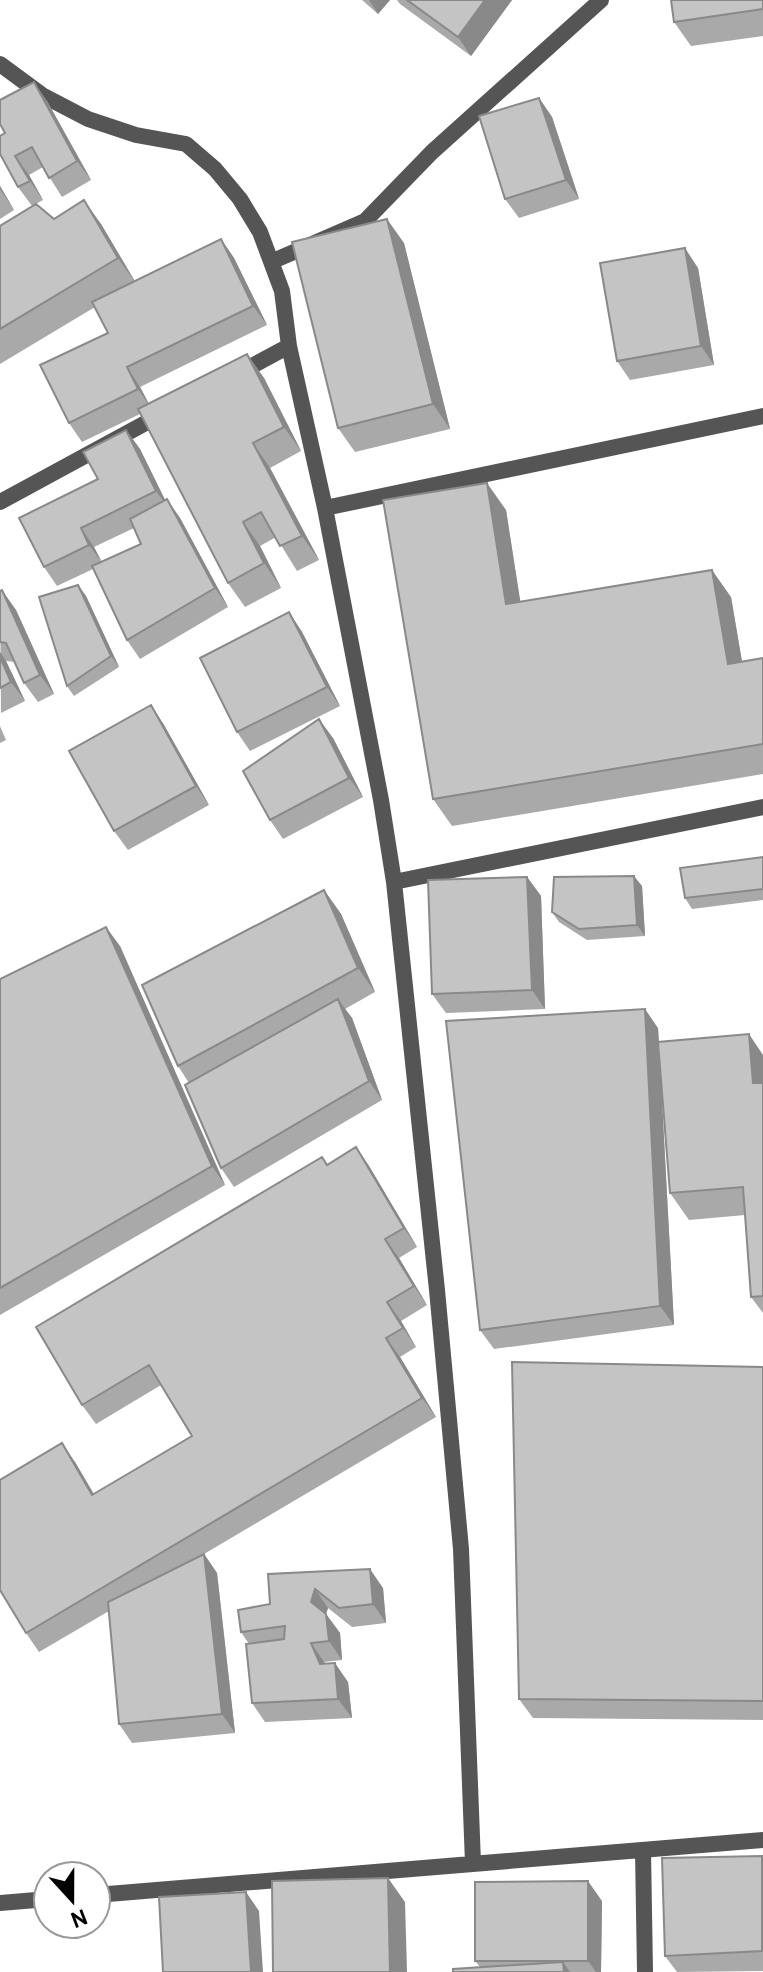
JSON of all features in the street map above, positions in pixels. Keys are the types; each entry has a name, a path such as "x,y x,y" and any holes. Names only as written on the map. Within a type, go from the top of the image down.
{"street":[{"path":"273,261 365,221 432,152 601,0"},
{"path":"0,64 42,95 88,119 136,135 186,144 215,169 240,199 260,232 282,291 289,346 325,508 394,882 461,1549 473,1863"},
{"path":"220,383 289,346"},
{"path":"0,502 179,405"},
{"path":"325,508 763,416"},
{"path":"394,882 763,807"},
{"path":"112,1894 763,1840"},
{"path":"643,1850 645,1972"},
{"path":"0,1903 32,1900"}],"building":[{"path":"407,0 485,0 458,37"},
{"path":"671,0 763,0 763,9 674,22"},
{"path":"34,82 77,161 49,178 32,147 15,156 30,181 18,187 0,154 0,136 5,133 0,124 0,100"},
{"path":"539,98 566,180 505,199 479,116"},
{"path":"84,200 118,258 0,329 0,226 36,204 54,219"},
{"path":"387,219 433,404 338,428 292,242"},
{"path":"221,239 253,306 127,367 138,389 69,423 40,365 108,333 92,302"},
{"path":"685,248 701,346 617,361 600,263"},
{"path":"247,354 284,427 253,443 302,536 280,546 261,512 243,522 264,563 228,583 138,409"},
{"path":"126,430 156,491 81,528 89,545 44,567 19,518 98,479 83,452"},
{"path":"487,483 506,604 712,570 728,664 763,658 763,744 433,799 383,500"},
{"path":"167,499 215,588 127,640 92,566 141,544 130,519"},
{"path":"78,585 111,656 67,686 39,597"},
{"path":"2,590 40,675 24,683 6,643 0,642"},
{"path":"289,612 327,687 237,732 200,658"},
{"path":"0,657 11,682 0,688"},
{"path":"151,705 196,786 114,831 69,751"},
{"path":"319,719 349,778 270,820 243,771"},
{"path":"763,857 763,889 685,898 680,868"},
{"path":"634,876 637,925 579,929 552,912 554,877"},
{"path":"527,877 532,990 432,994 428,880"},
{"path":"324,890 358,968 178,1066 142,985"},
{"path":"106,927 212,1166 0,1288 0,979"},
{"path":"338,999 369,1081 221,1168 185,1085"},
{"path":"645,1009 660,1306 480,1330 446,1021"},
{"path":"749,1034 753,1083 763,1083 763,1296 751,1297 743,1187 670,1193 658,1042"},
{"path":"356,1147 404,1228 385,1239 414,1286 387,1302 403,1328 386,1338 422,1398 26,1633 0,1590 0,1480 62,1443 92,1495 192,1436 149,1365 82,1405 36,1327 322,1157 327,1165"},
{"path":"512,1362 763,1367 763,1701 519,1699"},
{"path":"204,1554 222,1714 119,1724 108,1602"},
{"path":"370,1569 373,1604 339,1608 315,1589 311,1602 326,1614 329,1641 311,1643 320,1664 335,1663 338,1699 252,1703 246,1644 284,1639 285,1626 241,1632 238,1610 270,1604 268,1574"},
{"path":"762,1856 762,1951 665,1956 662,1858"},
{"path":"388,1878 390,1972 273,1972 272,1881"},
{"path":"588,1881 588,1961 475,1961 475,1882"},
{"path":"246,1892 251,1972 163,1972 159,1897"},
{"path":"563,1962 564,1972 453,1972 453,1969"}]}
